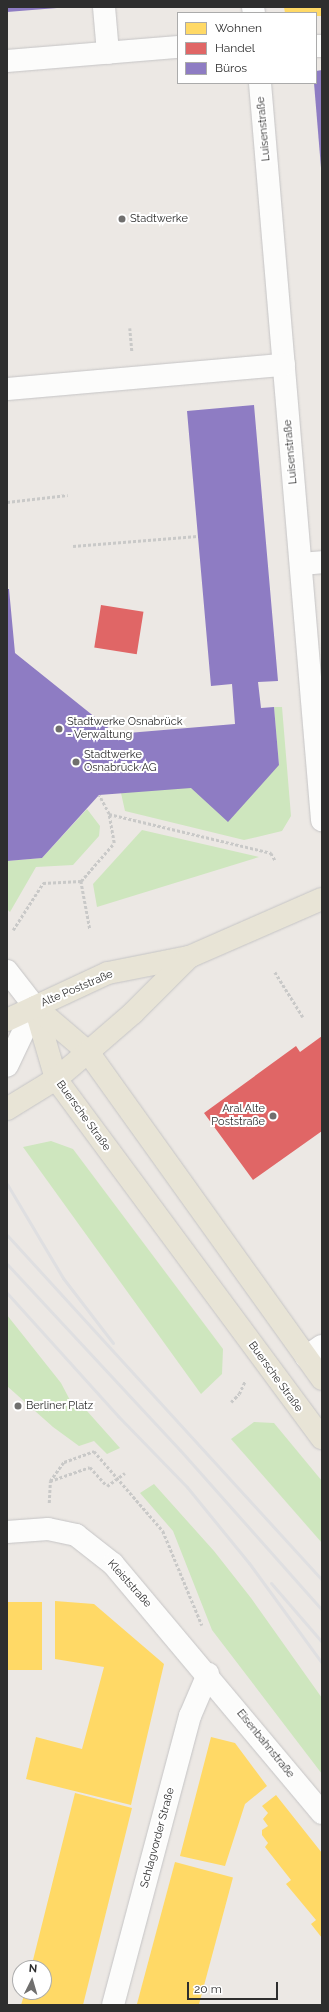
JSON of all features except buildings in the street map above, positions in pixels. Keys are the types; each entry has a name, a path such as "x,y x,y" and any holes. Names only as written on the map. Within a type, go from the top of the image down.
{"main road":[{"name":"Alte Poststraße","path":"7,1020 108,973 189,956 322,899"},
{"name":"Alte Poststraße","path":"7,1109 56,1079 133,1013 189,956"},
{"path":"34,1007 88,1052 314,1351 322,1379"},
{"name":"Buersche Straße","path":"34,1007 56,1079 322,1438"}],"street":[{"path":"104,7 108,53"},
{"path":"7,61 177,47"},
{"name":"Luisenstraße","path":"260,84 322,820"},
{"path":"7,389 284,365"},
{"path":"301,564 322,562"},
{"path":"7,971 34,1007 7,1066"},
{"name":"Kleiststraße","path":"7,1532 48,1528 76,1535 113,1564 208,1674"},
{"name":"Eisenbahnstraße","path":"208,1674 322,1813"},
{"name":"Schlagvorder Straße","path":"113,2005 190,1716 208,1674"}],"path":[{"path":"7,502 68,496"},
{"path":"73,546 198,536"},
{"path":"13,930 43,883 81,881 114,843 108,814 99,795"},
{"path":"108,814 271,853 275,860"},
{"path":"81,881 90,929"},
{"path":"275,972 303,1017"},
{"path":"231,1402 240,1394"},
{"path":"125,1473 118,1477 107,1486 90,1466 50,1481 64,1462 94,1451 118,1477 163,1531 202,1628"}],"green space":[{"path":"274,707 282,707 291,816 282,831 244,840 125,811 121,793 279,765"},
{"path":"87,809 100,826 99,836 73,865 36,867 10,912 7,909 7,861 42,858"},
{"path":"142,830 259,857 97,907 93,884"},
{"path":"51,1141 73,1149 223,1349 222,1374 201,1394 23,1147"},
{"path":"7,1315 61,1383 72,1404 79,1402 120,1448 107,1454 94,1441 79,1446 53,1427 7,1386"},
{"path":"254,1422 274,1423 322,1481 322,1543 231,1439"},
{"path":"154,1484 214,1551 251,1598 322,1698 322,1774 212,1630 173,1531 140,1493"}],"railway":[{"path":"7,1184 63,1278 113,1343"},
{"path":"7,1235 322,1580"},
{"path":"7,1264 180,1450 322,1610"},
{"path":"7,1293 118,1416 187,1487 249,1563 322,1663"},
{"path":"271,1583 322,1642"}],"place":[{"name":"Stadtwerke","path":"122,219"},
{"name":"Stadtwerke Osnabrück - Verwaltung","path":"59,729"},
{"name":"Stadtwerke Osnabrück AG","path":"76,762"},
{"name":"Aral Alte Poststraße","path":"273,1116"},
{"name":"Berliner Platz","path":"18,1406"}]}
